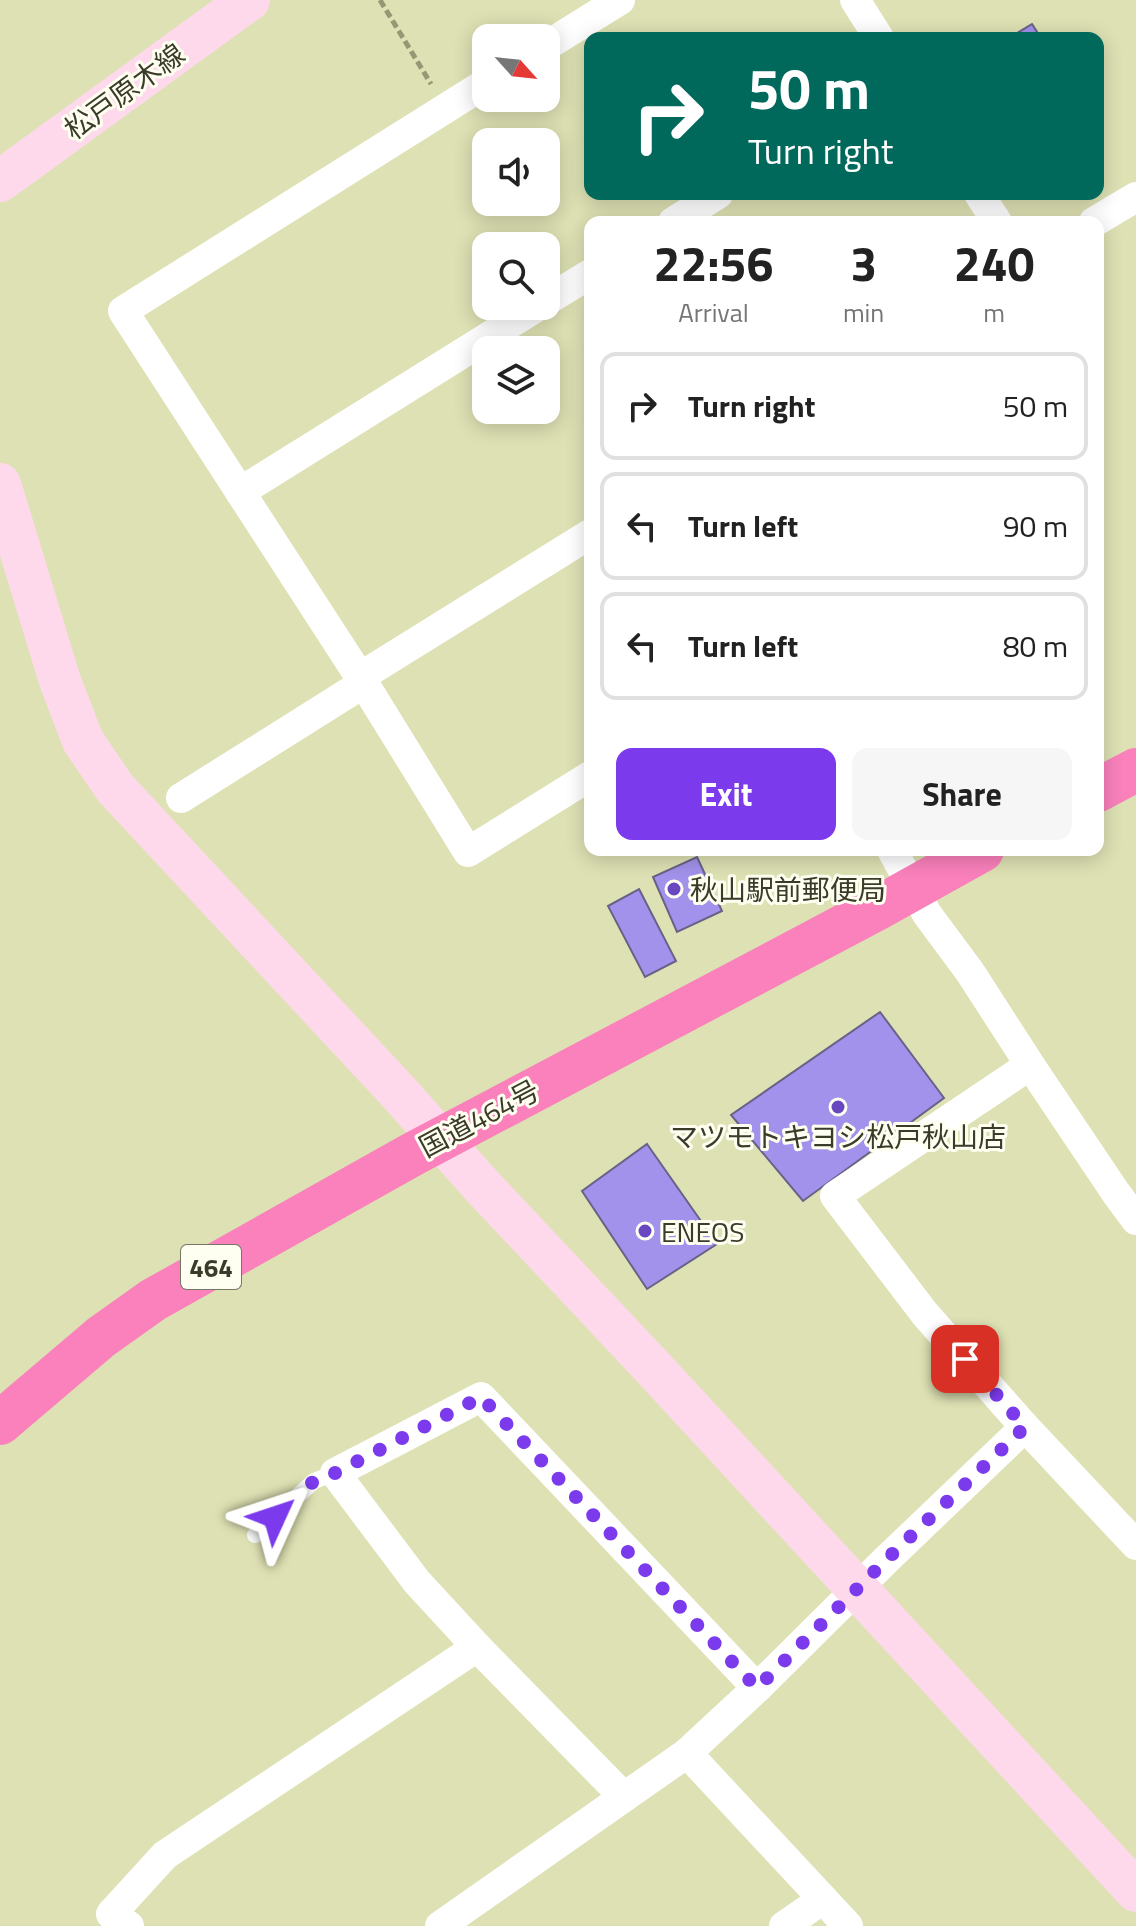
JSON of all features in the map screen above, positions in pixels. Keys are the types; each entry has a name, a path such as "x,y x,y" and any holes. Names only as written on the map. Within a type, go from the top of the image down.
{"highway":[{"path":"1104,787 1136,770"},
{"name":"国道464号","path":"0,1423 101,1337 153,1300 441,1139 971,856"}],"street":[{"name":"松戸原木線","path":"0,181 249,0"},
{"path":"560,37 620,0"},
{"path":"855,0 875,32"},
{"path":"472,92 123,311 362,680 468,852 584,780"},
{"path":"1104,216 1136,197"},
{"path":"683,216 708,200"},
{"path":"560,292 584,278"},
{"path":"240,492 516,320"},
{"path":"0,484 60,681 83,741 115,788 1136,1891"},
{"path":"181,798 584,538"},
{"path":"895,856 927,914 970,972 1030,1065 1126,1186 1136,1220"},
{"path":"1030,1065 835,1196 925,1314 1136,1545"},
{"path":"624,1797 417,1582 335,1473 481,1397 757,1688"},
{"path":"440,1926 687,1753 1025,1427"},
{"path":"129,1926 111,1914 165,1855 477,1647"},
{"path":"687,1753 848,1926"},
{"path":"784,1926 823,1899"}],"lane":[{"path":"255,1535 314,1481 335,1473"}],"path":[{"path":"380,0 446,109"}],"building":[{"path":"1032,24 1037,32 1019,32"},
{"path":"697,857 722,911 677,932 653,877"},
{"path":"639,889 676,961 645,977 608,906"},
{"name":"マツモトキヨシ松戸秋山店","path":"880,1012 944,1098 803,1201 731,1115"},
{"path":"647,1144 717,1244 647,1289 582,1191"}],"place":[{"name":"秋山駅前郵便局","path":"674,889"},
{"name":"マツモトキヨシ松戸秋山店","path":"838,1107"},
{"name":"ENEOS","path":"645,1231"}],"route":[{"path":"275,1517 314,1481 481,1397 757,1688 1025,1427 965,1359"}]}
